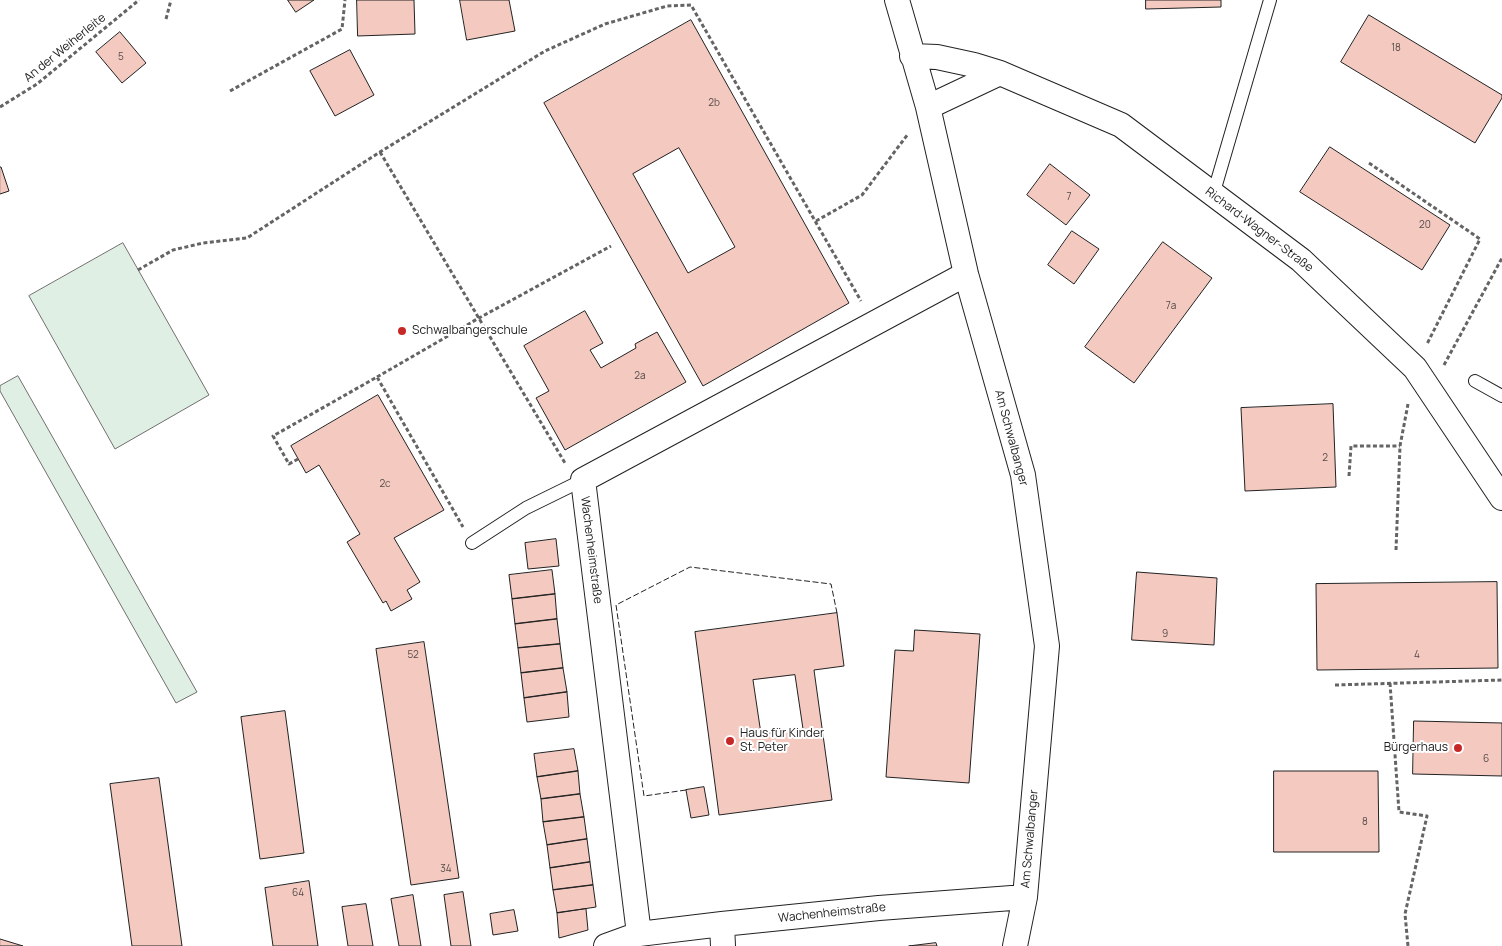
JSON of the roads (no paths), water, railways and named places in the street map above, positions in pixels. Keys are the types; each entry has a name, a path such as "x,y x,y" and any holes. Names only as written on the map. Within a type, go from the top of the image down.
{"street":[{"name":"Am Schwalbanger","path":"897,0 928,107 966,274 1023,476 1047,646 1025,897 1015,946"},
{"name":"Richard-Wagner-Straße","path":"912,56 937,57 974,64 1000,65 1121,125 1301,260 1416,368 1502,498"},
{"path":"928,107 1000,65"},
{"name":"Wachenheimstraße","path":"639,934 583,480 966,274"},
{"name":"Wachenheimstraße","path":"606,946 639,934 723,935 879,908 1025,897"}],"lane":[{"path":"1213,194 1270,0"},
{"path":"1474,381 1502,396"},
{"path":"472,543 526,508 583,480"}],"place":[{"name":"Schwalbangerschule","path":"402,331"},
{"name":"Haus für Kinder St. Peter","path":"730,741"},
{"name":"Bürgerhaus","path":"1458,748"}]}
